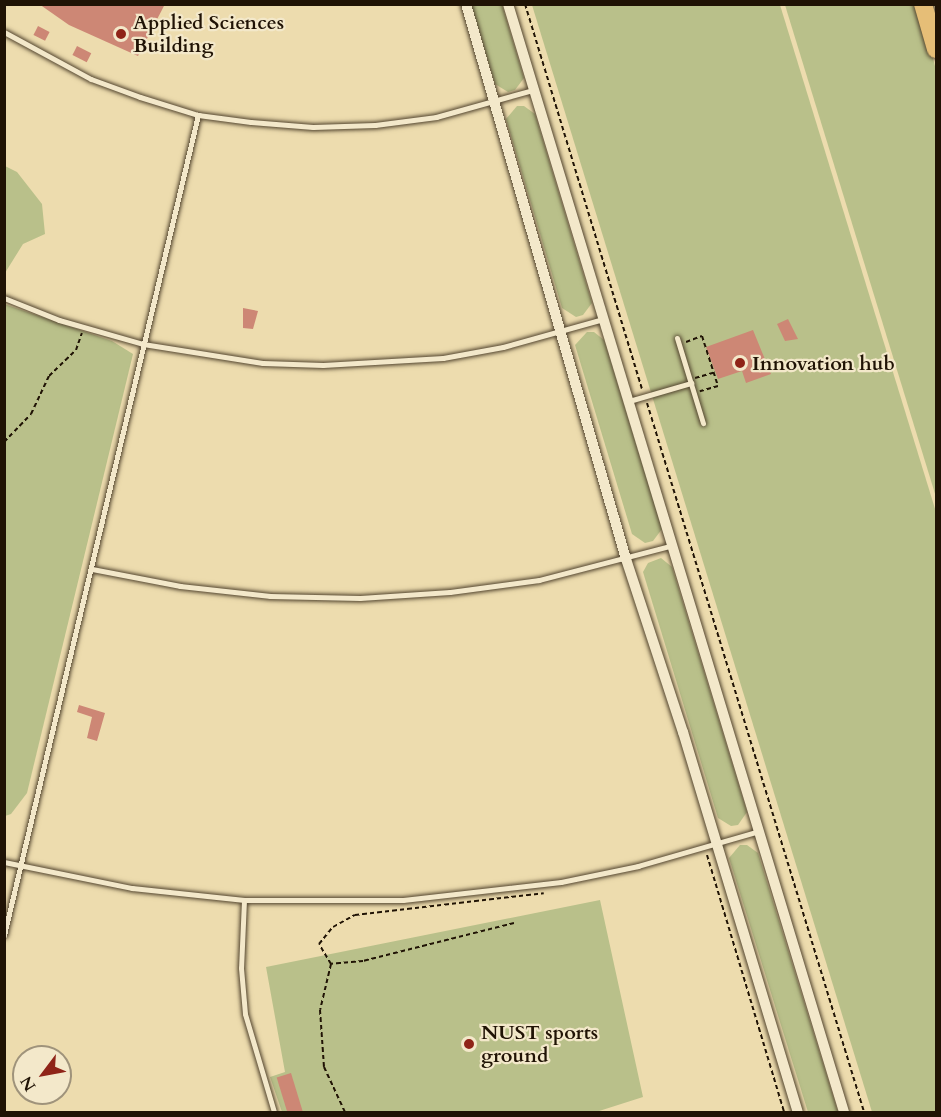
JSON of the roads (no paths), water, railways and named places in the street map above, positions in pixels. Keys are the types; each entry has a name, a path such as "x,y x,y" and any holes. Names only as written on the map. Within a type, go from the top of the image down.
{"highway":[{"path":"923,4 936,50"}],"street":[{"path":"466,4 626,559 683,732 715,846 798,1113"},
{"path":"508,4 674,545 844,1113"}],"lane":[{"path":"4,32 91,79 198,115 313,127 375,125 436,117 533,90"},
{"path":"4,935 198,115"},
{"path":"4,298 84,327 143,344 263,363 353,365 443,358 561,332 603,319"},
{"path":"678,341 704,423"},
{"path":"629,401 691,382"},
{"path":"92,569 180,586 270,596 360,598 472,589 538,580 674,545"},
{"path":"4,862 132,888 244,900 324,903 482,894 561,882 715,846 759,831"},
{"path":"244,900 241,968 245,1014 274,1113"}],"place":[{"name":"Applied Sciences Building","path":"121,34"},
{"name":"Innovation hub","path":"740,363"},
{"name":"NUST sports ground","path":"469,1044"}]}
